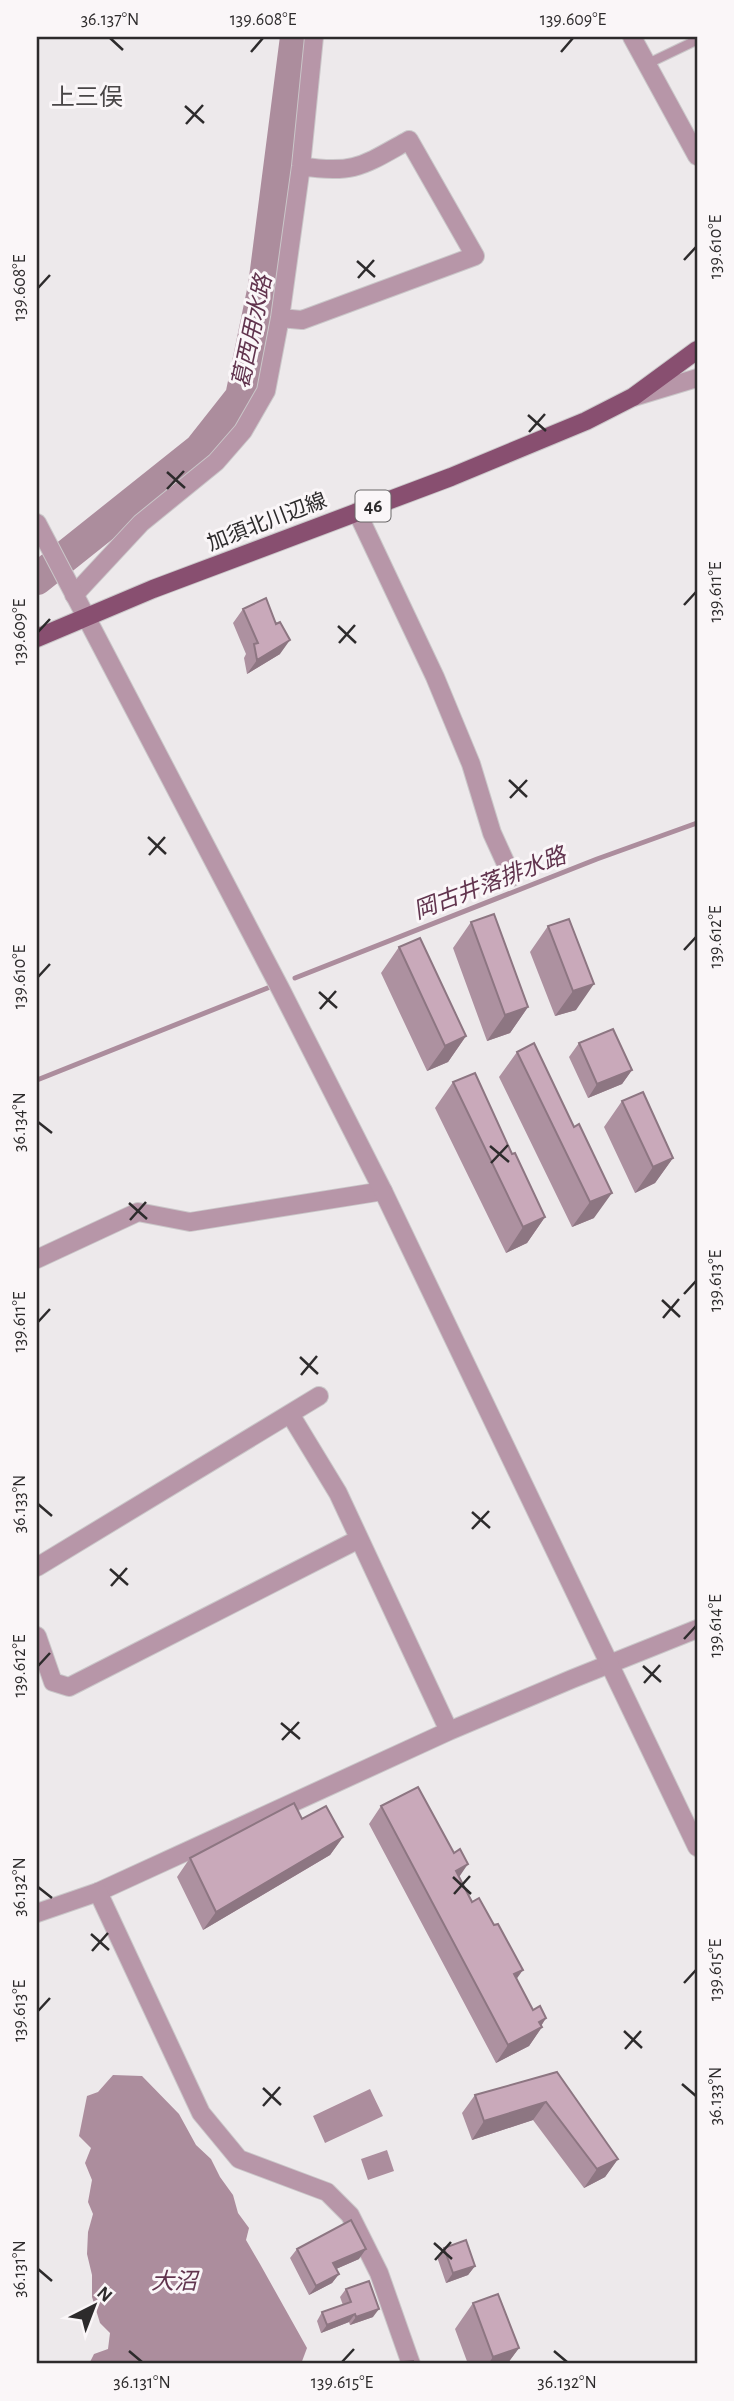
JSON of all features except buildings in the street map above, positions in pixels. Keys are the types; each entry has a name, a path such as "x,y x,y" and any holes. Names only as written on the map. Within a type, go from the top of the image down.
{"main road":[{"name":"加須北川辺線","path":"37,638 85,617 464,472 586,421 633,397 697,350"}],"street":[{"path":"74,595 128,536 216,462 243,431 266,391 280,318 301,166 314,37"},
{"path":"632,37 697,156"},
{"path":"280,318 302,320 475,256 409,140 362,167 330,171 301,166"},
{"path":"633,397 697,378"},
{"path":"357,512 435,677 471,764 492,834 512,877"},
{"path":"41,531 383,1191 697,1847"},
{"path":"37,1259 138,1212 190,1222 383,1191"},
{"path":"37,1567 319,1396"},
{"path":"290,1414 338,1493 449,1731"},
{"path":"37,1636 53,1682 69,1687 359,1539"},
{"path":"37,1913 98,1892 449,1731 697,1629"},
{"path":"98,1892 201,2113 239,2159 327,2192 350,2215 379,2273 411,2364"}],"lane":[{"path":"647,64 697,40"}],"water":[{"name":"大沼","path":"113,2075 142,2076 179,2114 196,2145 211,2159 233,2195 238,2213 249,2228 246,2240 307,2348 301,2364 89,2364 94,2354 108,2349 110,2333 100,2323 92,2297 92,2275 87,2254 88,2232 93,2214 88,2202 92,2180 85,2163 91,2148 79,2136 87,2096 98,2092"},
{"path":"370,2089 383,2116 325,2143 313,2116"},
{"path":"387,2150 394,2171 368,2180 361,2159"}],"waterway":[{"name":"葛西用水路","path":"37,579 200,449 241,397 264,286 296,37"},
{"name":"岡古井落排水路","path":"295,978 597,859 697,823"},
{"name":"岡古井落排水路","path":"37,1080 270,987"}],"district":[{"name":"上三俣","path":"87,98"}]}
